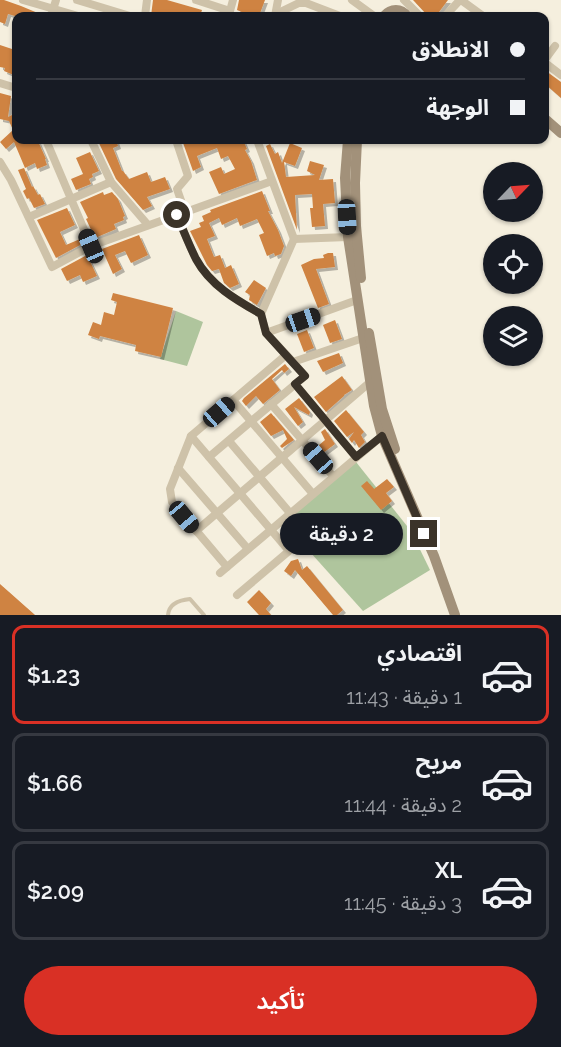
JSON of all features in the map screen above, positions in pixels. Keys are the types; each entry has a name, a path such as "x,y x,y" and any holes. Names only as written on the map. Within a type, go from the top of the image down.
{"main road":[{"path":"549,122 561,133"},
{"path":"549,132 561,142"},
{"path":"348,144 345,178 348,237 374,406 382,436 434,556 456,615"},
{"path":"357,144 355,183 357,236 382,410 396,453 425,519 434,556"}],"street":[{"path":"23,0 50,12"},
{"path":"77,0 117,12"},
{"path":"196,0 230,10 233,0"},
{"path":"352,0 368,12"},
{"path":"449,12 460,0 477,12"},
{"path":"282,12 299,3 306,3 330,12"},
{"path":"549,55 555,46"},
{"path":"549,66 561,75"},
{"path":"48,144 91,246"},
{"path":"93,144 111,182 148,225"},
{"path":"177,144 188,176 177,189 181,214 197,261 207,275 233,298 261,314"},
{"path":"209,458 305,376 266,333 261,314 294,239 258,144"},
{"path":"0,162 11,180 52,267 91,246 272,181"},
{"path":"29,217 111,182"},
{"path":"294,239 348,237"},
{"path":"266,333 357,300"},
{"path":"293,362 363,338"},
{"path":"227,567 172,502 170,489 191,436 286,355"},
{"path":"196,531 369,383"},
{"path":"295,384 356,457"},
{"path":"233,400 313,494"},
{"path":"272,404 333,476"},
{"path":"191,436 289,551 237,595"},
{"path":"220,573 382,436"},
{"path":"229,441 290,513"},
{"path":"178,468 248,549"}],"lane":[{"path":"168,615 171,606 180,600 190,599 204,615"}],"green space":[{"path":"176,311 203,322 187,366 160,359"},
{"path":"356,462 411,531 430,570 363,611 284,523"}],"building":[{"path":"0,0 35,12 12,12 12,15 8,14 5,24 0,22"},
{"path":"153,0 167,0 202,10 201,12 152,12"},
{"path":"239,0 265,0 260,12 237,10"},
{"path":"413,0 448,0 439,12 424,12"},
{"path":"0,45 12,49 12,74 0,67"},
{"path":"549,73 561,82 561,98 549,87"},
{"path":"0,93 11,96 8,117 12,115 12,128 9,121 0,119"},
{"path":"12,131 12,144 6,149 0,142"},
{"path":"15,144 39,144 47,165 37,169 35,163 25,168"},
{"path":"99,144 117,144 118,146 113,148 122,171 129,179 147,172 151,182 165,177 170,189 147,197 152,206 143,210 116,179"},
{"path":"183,144 245,144 257,180 219,194 209,172 221,167 224,174 235,169 228,156 221,159 217,148 197,156 201,167 193,171"},
{"path":"270,144 275,154 278,152 282,163 290,144 292,144 302,148 295,166 284,162 286,177 315,175 307,171 310,161 324,165 319,180 333,179 335,203 323,204 325,226 312,227 310,208 313,208 312,194 295,195 297,230 266,146"},
{"path":"90,152 99,171 92,174 93,177 89,179 91,184 76,190 71,179 83,174 76,158"},
{"path":"24,168 32,187 38,195 40,194 45,204 34,208 29,198 27,199 23,191 26,189 18,170"},
{"path":"262,191 270,211 268,211 284,246 281,254 275,256 274,253 267,256 259,235 264,233 257,219 240,226 237,218 222,225 219,218 209,223 215,236 207,239 214,257 220,255 225,268 231,265 239,284 230,288 224,283 219,269 212,271 207,265 190,231 201,227 199,223 204,221 202,216 211,212 210,210"},
{"path":"103,192 104,195 112,192 118,199 125,216 124,220 114,224 116,229 95,238 80,202"},
{"path":"67,208 75,225 60,232 66,245 80,239 82,244 56,258 37,220"},
{"path":"139,235 148,255 131,263 125,251 115,255 122,269 113,274 102,249"},
{"path":"333,253 335,267 316,269 329,304 318,308 301,265 314,259 324,258 323,255"},
{"path":"87,255 97,276 83,282 80,275 67,281 61,269"},
{"path":"254,280 266,288 257,305 249,300 250,295 245,292"},
{"path":"113,293 173,308 161,357 135,351 136,345 88,335 93,322 101,325 104,312 114,315 117,302 111,300"},
{"path":"335,320 342,339 330,343 323,325"},
{"path":"307,330 314,348 304,352 297,334"},
{"path":"339,353 343,363 323,372 317,361"},
{"path":"285,364 289,369 284,373 282,370 272,379 280,390 263,404 256,396 246,406 242,401 244,398"},
{"path":"342,376 352,390 326,412 314,397"},
{"path":"299,398 310,412 309,415 294,407 303,422 298,426 285,409"},
{"path":"346,410 364,432 361,435 365,442 359,448 354,440 352,443 349,439 354,432 347,437 334,421"},
{"path":"271,413 294,440 282,448 280,446 287,439 283,430 271,436 260,422"},
{"path":"325,429 335,444 323,453 318,446 325,440 321,432"},
{"path":"387,479 394,487 386,493 392,501 381,510 361,486 367,481 374,489"},
{"path":"299,524 313,541 307,545 304,541 301,543 291,530"},
{"path":"298,559 302,570 307,566 343,610 337,615 333,615 295,570 291,576 284,571 291,561"},
{"path":"0,584 35,615 0,615"},
{"path":"259,590 271,603 266,609 271,615 259,615 247,602"}],"route":[{"path":"177,215 197,261 207,275 233,298 261,314 266,333 305,376 295,384 356,457 382,436 424,534"}]}
